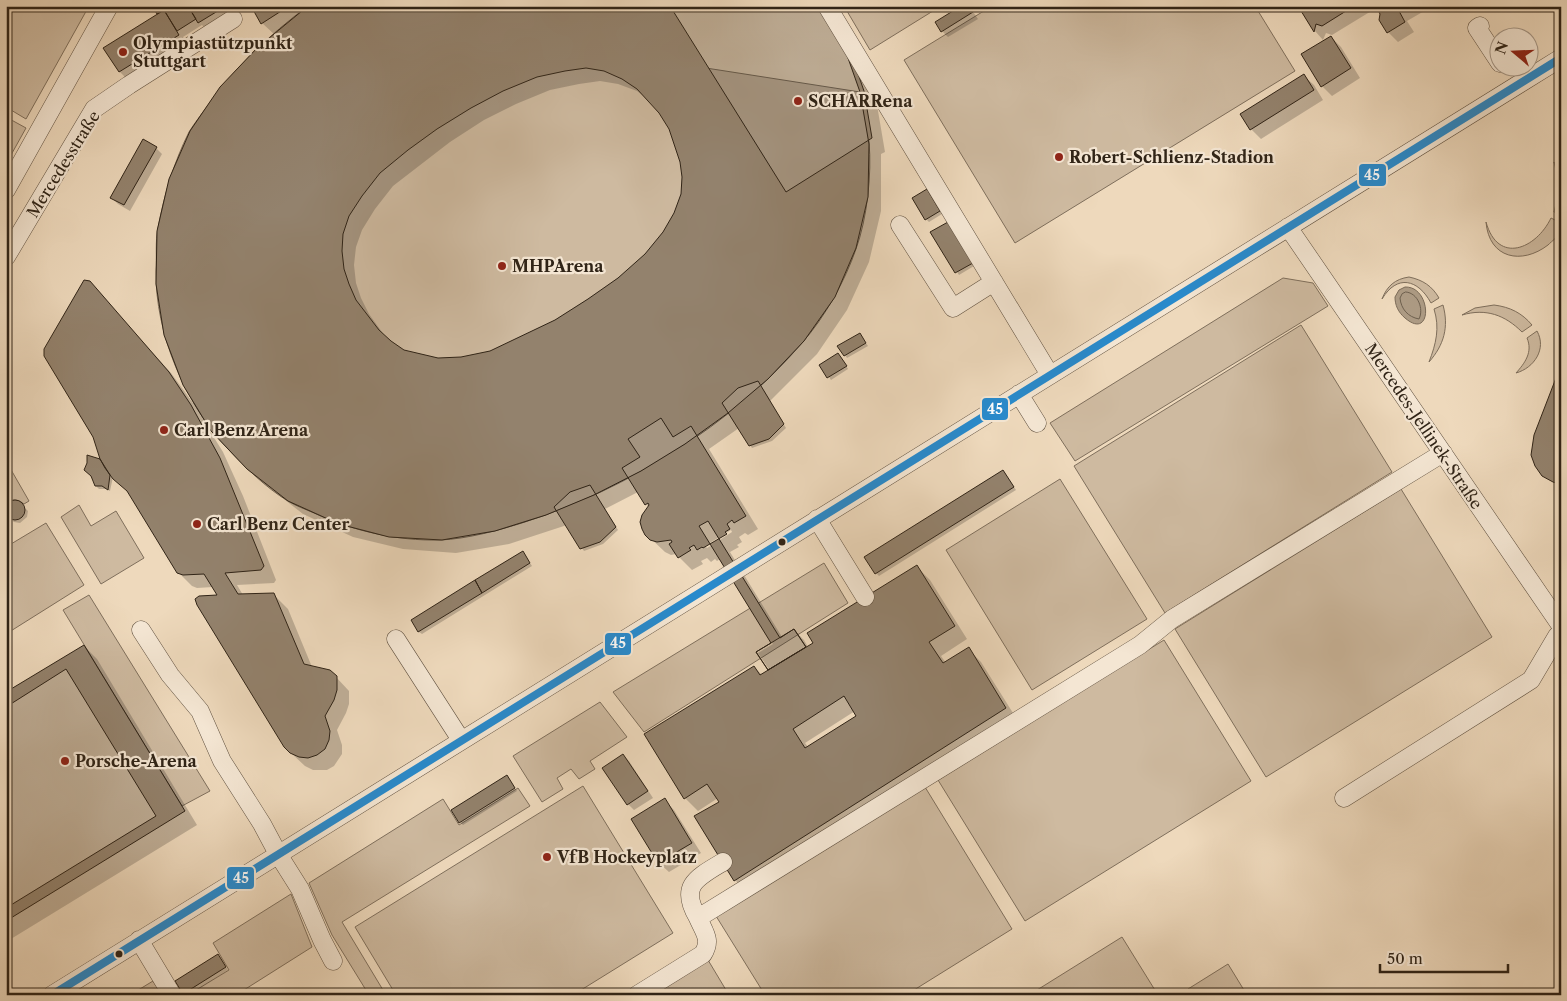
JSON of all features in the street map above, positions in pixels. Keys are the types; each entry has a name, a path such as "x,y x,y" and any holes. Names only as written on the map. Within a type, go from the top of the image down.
{"street":[{"path":"6,190 108,6"},
{"path":"827,6 1050,375"},
{"name":"Mercedesstraße","path":"6,257 12,233 94,109 129,84 233,19"},
{"path":"1480,26 1477,28 1490,48"},
{"path":"52,995 1561,58"},
{"path":"1508,78 1514,87"},
{"path":"900,225 953,308 994,282"},
{"name":"Mercedes-Jellinek-Straße","path":"1288,227 1561,626"},
{"path":"1019,394 1037,423"},
{"path":"698,918 1140,645 1172,619 1443,453"},
{"path":"817,519 865,597"},
{"path":"141,630 170,675 200,711 222,761 300,889 333,961"},
{"path":"1344,798 1531,680 1557,636 1561,634"},
{"path":"396,639 461,740"},
{"path":"636,995 702,954 707,947 707,938 689,899 690,890 695,879 723,862"},
{"path":"139,940 172,995"}],"shaded area":[{"path":"6,6 89,6 26,119 6,107"},
{"name":"MHPArena","path":"308,6 860,92 870,155 868,196 856,249 834,298 819,322 802,343 744,401 676,451 601,492 563,508 525,522 483,534 461,538 424,540 392,537 360,530 291,503 264,484 228,449 198,411 186,389 167,343 161,319 157,295 156,244 166,191 189,132 240,66 279,29"},
{"path":"844,6 941,6 870,50"},
{"name":"Robert-Schlienz-Stadion","path":"992,6 1255,6 1295,71 1015,243 904,60"},
{"path":"6,117 26,128 6,164"},
{"path":"1554,162 1561,172 1561,214 1554,212 1558,187"},
{"path":"1551,218 1561,223 1559,235 1538,251 1518,256 1508,255 1500,251 1493,244 1488,234 1486,222 1499,244 1508,248 1517,248 1536,238"},
{"path":"1409,277 1427,284 1439,298 1431,303 1426,295 1414,285 1401,283 1388,291 1382,299 1386,290 1392,284 1400,279"},
{"path":"1283,278 1313,283 1328,306 1075,461 1050,423"},
{"path":"1443,305 1445,313 1444,335 1442,342 1429,362 1436,336 1437,323 1434,309"},
{"path":"1494,305 1515,311 1532,325 1522,332 1509,321 1495,314 1479,312 1462,315 1475,308"},
{"path":"1301,325 1392,472 1165,613 1074,466"},
{"path":"1537,331 1540,344 1537,357 1528,367 1516,373 1529,353 1527,338"},
{"path":"6,461 29,501 24,504 15,500 6,504"},
{"path":"1060,479 1147,619 1032,690 946,550"},
{"path":"1401,489 1492,637 1266,777 1175,629"},
{"path":"79,505 91,526 116,511 144,558 101,584 61,517"},
{"path":"46,523 84,585 6,634 6,547"},
{"path":"824,563 848,603 644,732 613,692"},
{"path":"89,595 210,791 182,806 63,610"},
{"path":"1164,640 1251,781 1025,921 938,780"},
{"path":"600,702 627,737 590,761 595,769 579,779 571,769 557,778 563,789 542,802 513,756"},
{"name":"VfB Hockeyplatz","path":"583,786 673,933 573,995 396,995 355,927"},
{"path":"925,787 1012,929 906,995 765,995 716,916"},
{"path":"518,788 530,806 342,922 386,995 369,995 332,935 309,883 443,799 459,825"},
{"path":"291,894 312,947 236,995 188,995 229,970 213,943"},
{"path":"1122,937 1158,995 1029,995"},
{"path":"708,960 729,995 652,995"},
{"path":"1228,964 1247,995 1191,995 1188,989"},
{"path":"153,981 162,995 130,995"}],"water":[{"path":"1405,287 1414,289 1424,303 1426,311 1421,323 1414,324 1405,318 1397,308 1395,297 1399,290"}],"building":[{"path":"152,6 188,6 196,19 177,31 164,10 157,14"},
{"path":"188,6 226,6 198,23"},
{"path":"251,6 289,6 261,24"},
{"name":"MHPArena","path":"308,6 820,6 842,41 860,92 869,144 868,197 856,248 835,297 804,341 768,379 728,413 685,444 641,471 594,495 546,515 495,531 442,540 389,537 339,524 288,501 247,469 211,431 183,385 164,335 156,284 157,231 169,179 190,131 220,87 257,48","holes":["586,68 604,71 622,79 637,89 659,113 669,129 680,162 682,177 681,194 674,213 663,232 645,254 618,278 588,299 555,320 490,351 461,357 438,358 404,350 391,341 379,330 356,300 344,269 342,251 343,234 349,216 380,173 437,129 503,91 537,77 565,71"]},
{"name":"SCHARRena","path":"670,6 823,6 855,65 864,91 872,138 786,192"},
{"path":"961,6 970,6 973,12 941,32 935,22"},
{"path":"1298,6 1354,6 1322,26 1316,24 1314,32"},
{"path":"1376,6 1407,6 1399,11 1405,22 1387,33 1379,20 1380,14"},
{"path":"164,10 179,35 119,72 103,48"},
{"path":"1331,36 1351,68 1321,87 1301,54"},
{"path":"1304,74 1314,90 1250,130 1240,114"},
{"path":"143,139 157,147 124,205 110,198"},
{"path":"927,189 940,211 925,220 912,198"},
{"path":"948,222 973,263 955,273 930,232"},
{"name":"Carl Benz Center","path":"84,280 90,281 169,372 191,405 220,458 264,566 261,570 225,573 238,594 274,593 304,664 330,670 337,676 337,690 334,700 325,716 330,731 329,740 325,749 317,755 308,758 299,757 290,753 284,747 195,599 199,596 217,595 204,574 183,575 177,573 127,491 113,479 105,468 93,437 44,356 44,349"},
{"path":"860,333 866,343 844,356 837,346"},
{"path":"838,353 847,366 827,378 819,365"},
{"path":"1561,365 1561,485 1542,476 1535,466 1531,455 1534,435"},
{"path":"758,381 784,424 769,439 749,446 722,403 738,388"},
{"path":"661,418 673,437 691,426 746,516 734,523 732,520 727,524 730,529 725,532 727,534 697,550 694,545 689,548 691,550 678,558 669,544 672,542 671,540 657,542 650,540 645,535 640,522 642,515 649,505 648,503 645,505 622,468 640,457 628,439"},
{"path":"87,455 100,459 110,475 108,490 102,486 95,486 91,476 84,470 87,463"},
{"path":"1003,470 1014,487 875,574 864,557"},
{"path":"590,485 616,527 600,542 580,549 554,507 570,492"},
{"path":"11,500 19,500 25,506 25,514 19,520 11,520 5,514 5,506"},
{"path":"708,521 780,638 794,629 806,647 768,670 756,652 771,643 699,526"},
{"path":"523,551 530,563 482,593 475,580"},
{"path":"917,565 955,626 929,642 943,663 969,647 1006,708 734,881 694,816 719,802 707,784 684,799 644,734 754,666 760,675 813,643 807,633","holes":["844,696 856,716 805,748 793,729"]},
{"path":"475,580 482,593 418,632 411,620"},
{"path":"794,629 806,647 768,670 756,652"},
{"name":"Porsche-Arena","path":"84,645 185,811 6,921 6,692"},
{"name":"Porsche-Arena","path":"66,669 156,816 6,908 6,707"},
{"path":"623,754 648,791 627,805 602,768"},
{"path":"507,775 515,788 459,823 451,810"},
{"path":"665,798 692,843 658,863 631,819"},
{"path":"218,954 226,967 183,994 175,981"}],"transit line":[{"name":"45","path":"52,995 1561,58"}],"place":[{"name":"Olympiastützpunkt Stuttgart","path":"123,52"},
{"name":"SCHARRena","path":"798,101"},
{"name":"Robert-Schlienz-Stadion","path":"1059,157"},
{"name":"MHPArena","path":"502,266"},
{"name":"Carl Benz Arena","path":"164,430"},
{"name":"Carl Benz Center","path":"197,524"},
{"name":"Porsche-Arena","path":"65,761"},
{"name":"VfB Hockeyplatz","path":"547,857"}]}
